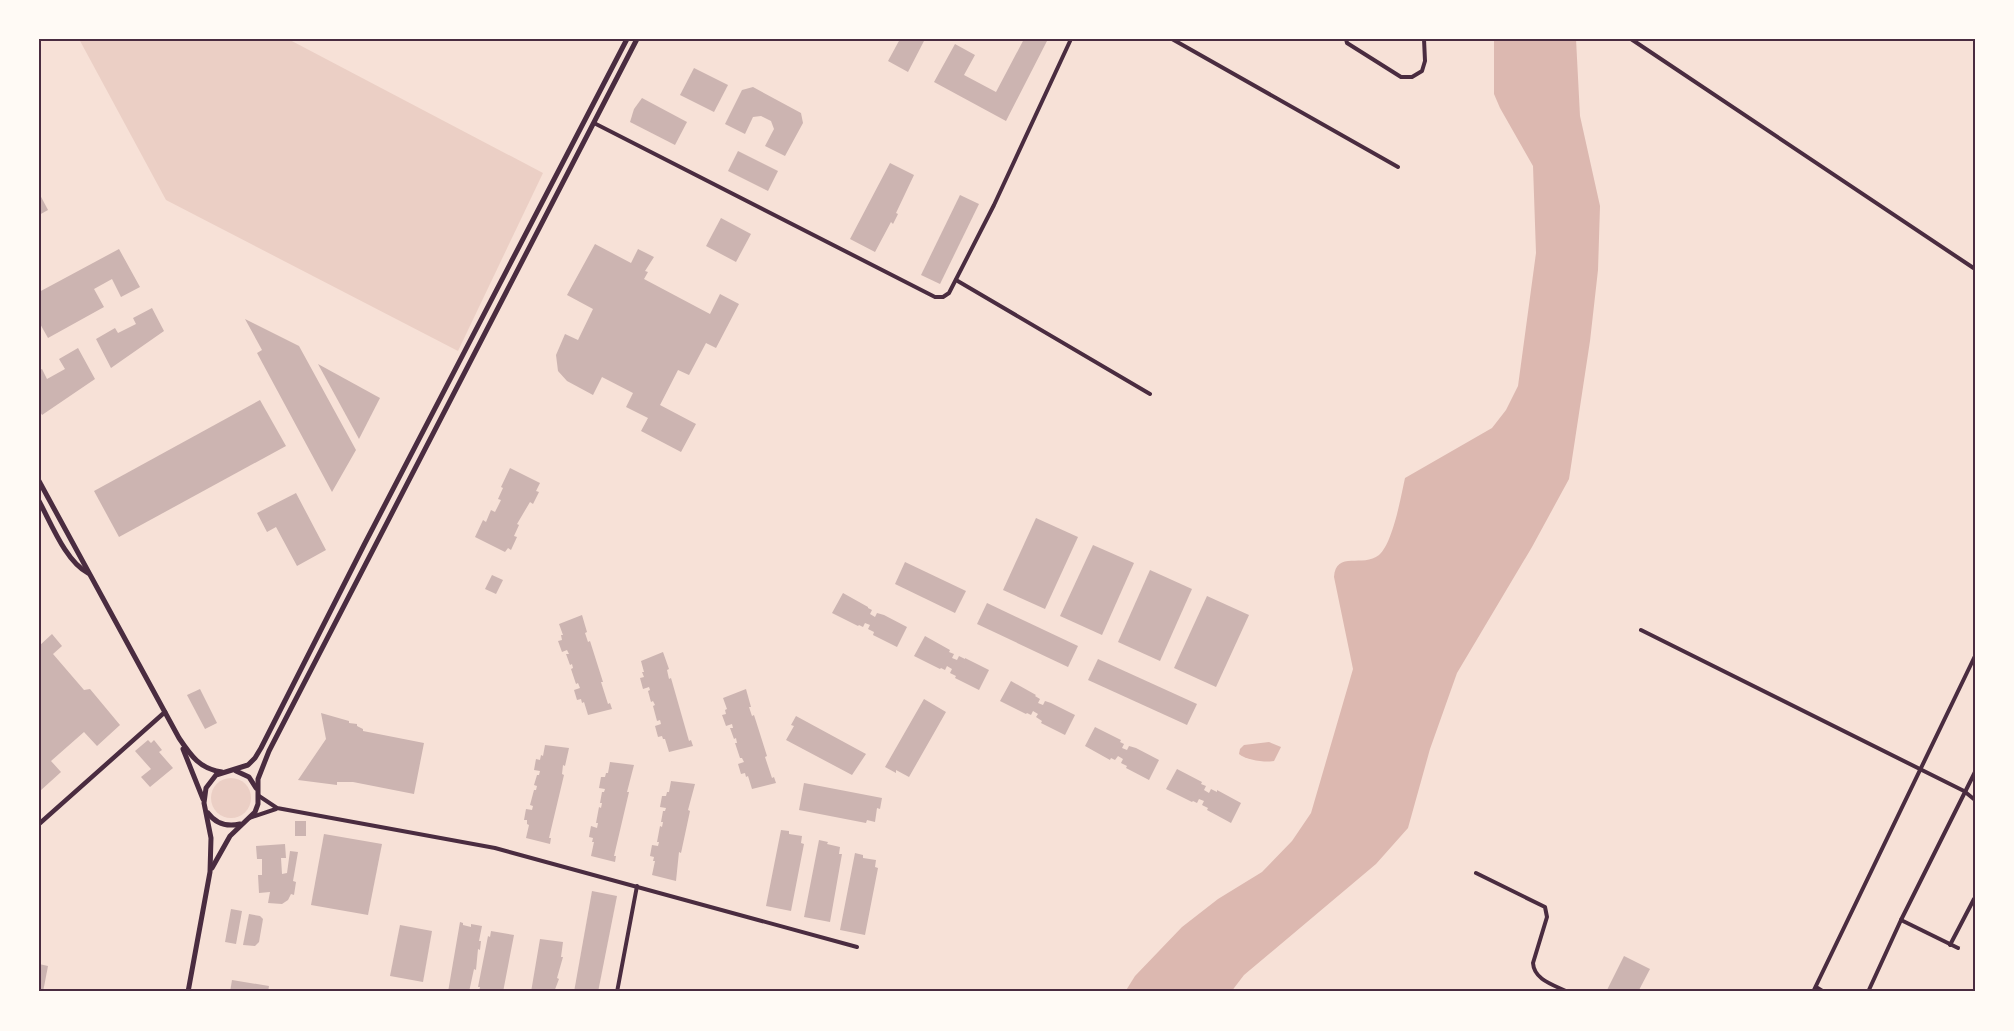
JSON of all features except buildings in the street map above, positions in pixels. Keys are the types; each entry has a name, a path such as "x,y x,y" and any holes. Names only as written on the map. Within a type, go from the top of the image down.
{"main road":[{"path":"179,738 197,762 213,771 235,770 248,765 255,758 627,39"},
{"path":"210,872 222,848 241,824 249,819 258,804 257,789 261,766 637,39"},
{"path":"40,484 179,738 211,818 225,825 241,824"},
{"path":"39,501 69,555 89,574"},
{"path":"235,770 249,777 257,789"},
{"path":"204,803 206,788 210,781 224,772"},
{"path":"188,992 210,872 211,838 207,811"}],"street":[{"path":"594,123 935,297 943,297 949,293 994,205 1071,39"},
{"path":"1172,39 1398,167"},
{"path":"1346,39 1347,43 1401,76 1412,77 1422,71 1425,61 1424,39"},
{"path":"1631,39 1975,269"},
{"path":"956,280 1150,394"},
{"path":"1641,630 1965,791 1975,800"},
{"path":"1813,992 1975,656"},
{"path":"39,824 165,712"},
{"path":"1868,992 1901,920 1975,772"},
{"path":"258,796 277,808 495,848 857,947"},
{"path":"249,819 277,808"},
{"path":"1476,873 1545,907 1547,917 1533,969 1541,979 1568,992"},
{"path":"617,992 638,886"},
{"path":"1950,945 1974,899"},
{"path":"1901,920 1958,948"},
{"path":"1816,987 1824,992"}],"shaded area":[{"path":"79,39 288,39 543,173 458,351 166,200"},
{"path":"1494,39 1576,39 1580,116 1600,206 1598,270 1590,341 1569,479 1532,547 1457,673 1430,749 1408,828 1376,864 1244,975 1231,992 1125,992 1135,976 1182,927 1218,899 1262,872 1292,841 1311,813 1353,669 1334,577 1336,569 1345,562 1373,559 1379,555 1392,530 1405,478 1492,428 1506,410 1518,386 1536,253 1533,166 1494,94"},
{"path":"1269,742 1281,747 1274,761 1266,762 1246,758 1239,754 1244,745"},
{"path":"231,778 245,784 251,798 245,812 231,818 217,812 211,798 217,784"}]}
